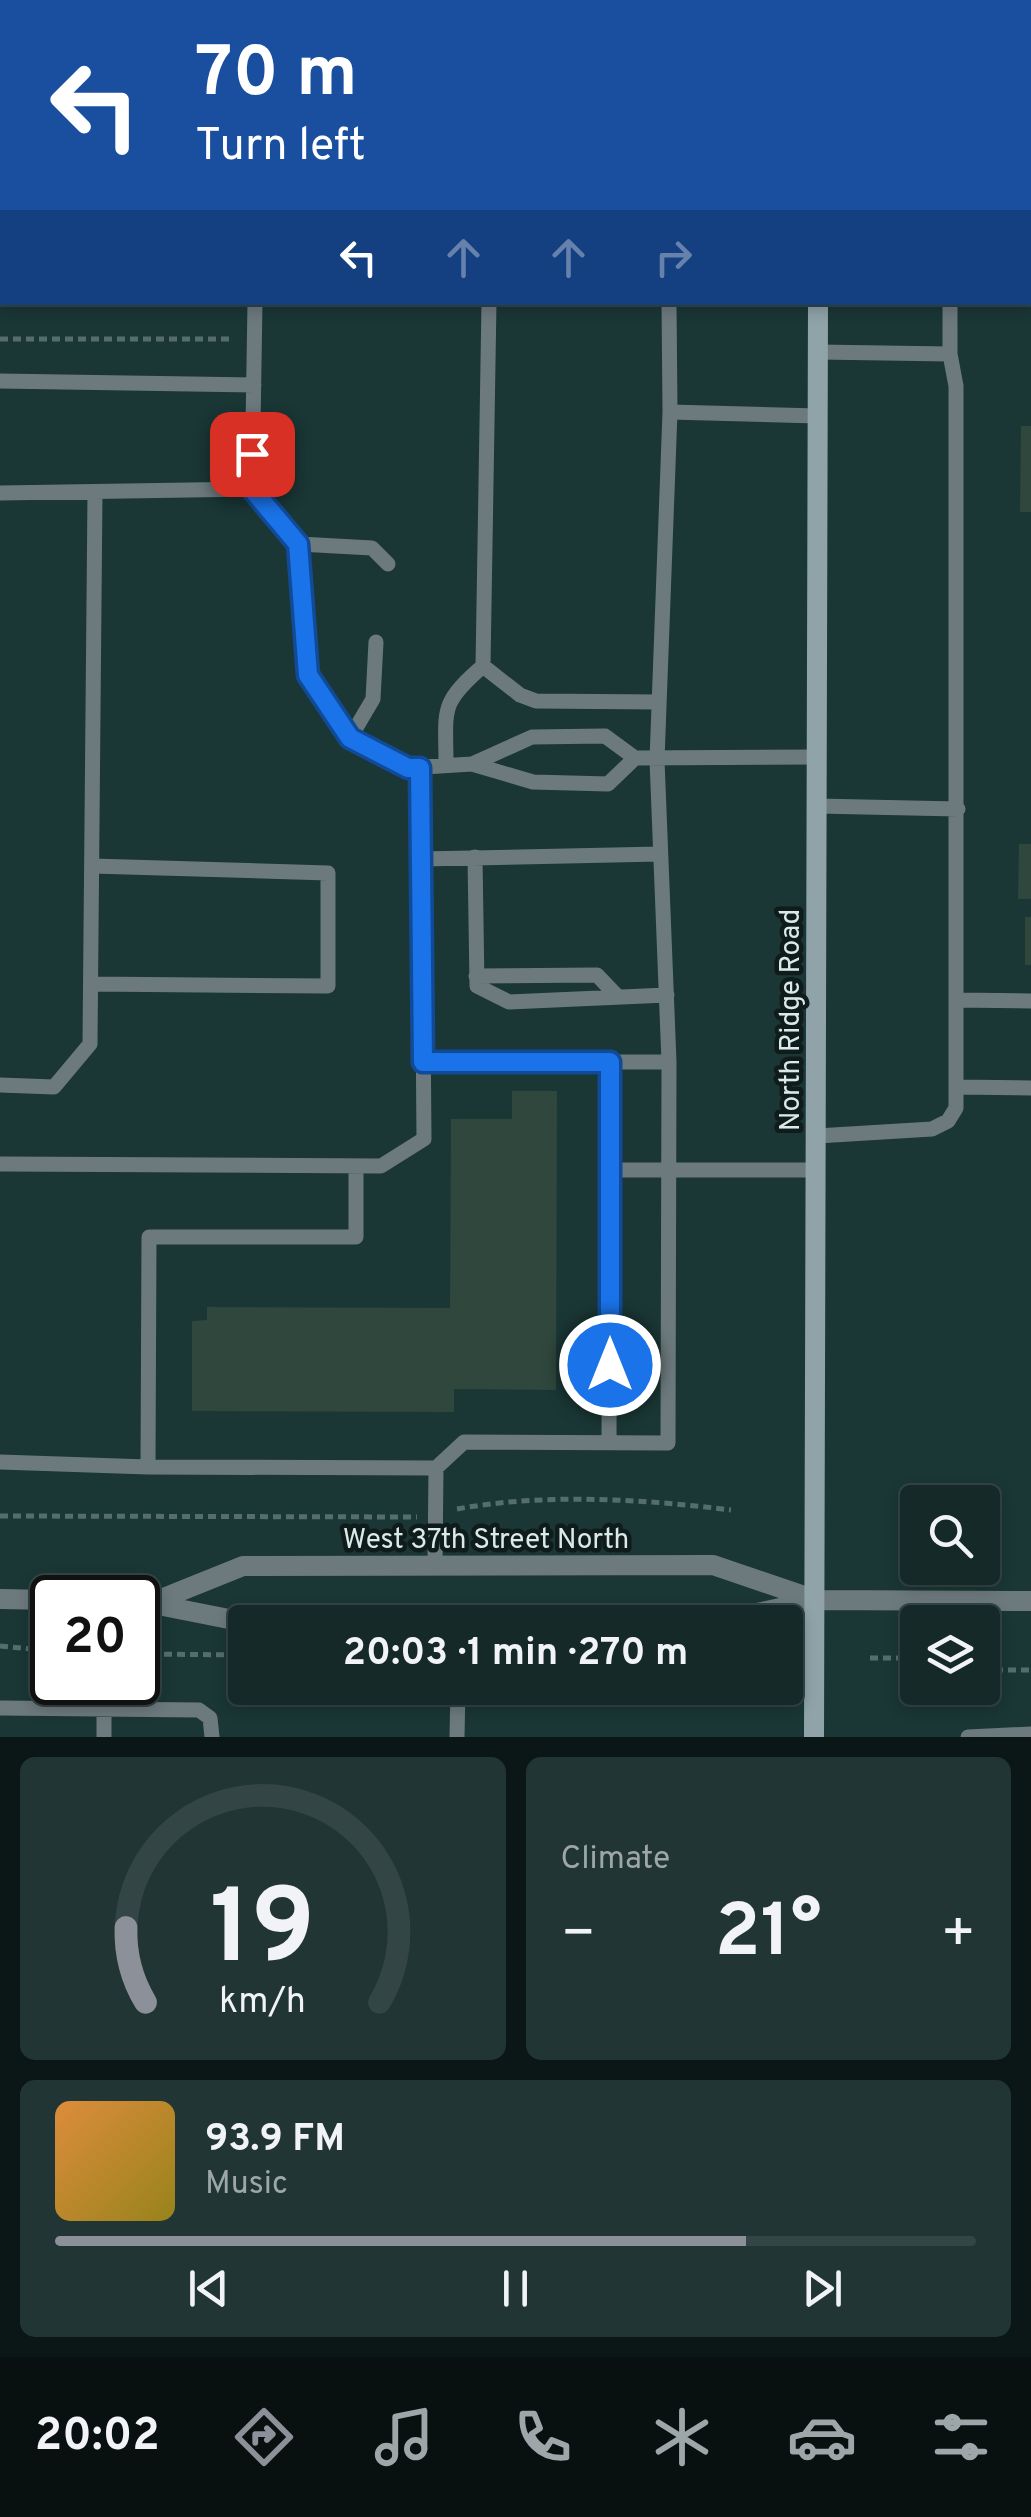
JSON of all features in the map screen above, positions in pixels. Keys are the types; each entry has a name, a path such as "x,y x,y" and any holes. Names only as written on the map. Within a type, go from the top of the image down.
{"main road":[{"name":"North Ridge Road","path":"814,1737 818,305"}],"street":[{"name":"West 37th Street North","path":"160,1596 242,1566 713,1565 816,1600"},
{"path":"0,1599 30,1600"},
{"name":"West 37th Street North","path":"794,1605 816,1600 1031,1600"},
{"name":"West 37th Street North","path":"160,1604 228,1619"}],"lane":[{"path":"255,305 252,489 298,544 308,675 350,738 408,768 472,764 533,782 608,784 634,758"},
{"path":"446,765 446,711 452,693 484,666 489,305"},
{"path":"0,1462 436,1468 464,1442 668,1442 670,1062 656,760 670,412 669,305"},
{"path":"816,1136 932,1129 948,1121 956,1108 956,386 950,354 950,305"},
{"path":"818,352 950,354"},
{"path":"0,382 254,385"},
{"path":"670,412 818,416"},
{"path":"0,494 252,489"},
{"path":"0,1085 54,1087 90,1044 95,492"},
{"path":"298,544 372,548 388,564"},
{"path":"350,738 373,698 376,642"},
{"path":"484,666 520,695 536,701 658,702"},
{"path":"472,764 532,737 606,736 634,758 656,760 817,757"},
{"path":"0,1164 380,1166 424,1139 420,768"},
{"path":"817,806 958,809"},
{"path":"422,858 660,854"},
{"path":"475,856 478,986 509,1002 668,995"},
{"path":"91,984 328,986 328,873 92,866"},
{"path":"476,976 597,975 617,996"},
{"path":"957,1000 1031,1001"},
{"path":"423,1062 670,1062"},
{"path":"609,1442 610,1062"},
{"path":"956,1086 1031,1088"},
{"path":"148,1467 149,1237 356,1237 356,1166"},
{"path":"610,1170 816,1170"},
{"path":"435,1566 436,1468"},
{"path":"104,1705 104,1737"},
{"path":"457,1737 458,1705"},
{"path":"0,1708 199,1710 210,1718 212,1737"},
{"path":"968,1737 1031,1734"}],"path":[{"path":"0,339 234,338"},
{"path":"0,1516 401,1520 496,1502 667,1502 731,1510"},
{"path":"0,1646 30,1649"},
{"path":"160,1654 228,1655"},
{"path":"870,1658 900,1658"},
{"path":"1000,1670 1031,1670"}],"building":[{"path":"1021,426 1031,426 1031,512 1020,512"},
{"path":"1019,844 1031,844 1031,899 1018,899"},
{"path":"1025,917 1031,917 1031,965 1025,965"},
{"path":"512,1091 557,1091 556,1390 454,1389 454,1412 192,1411 192,1321 207,1320 207,1307 450,1308 451,1119 512,1119"}],"route":[{"path":"252,454 252,489 298,544 308,675 350,738 408,768 420,768 423,1062 610,1062 610,1365"}]}
